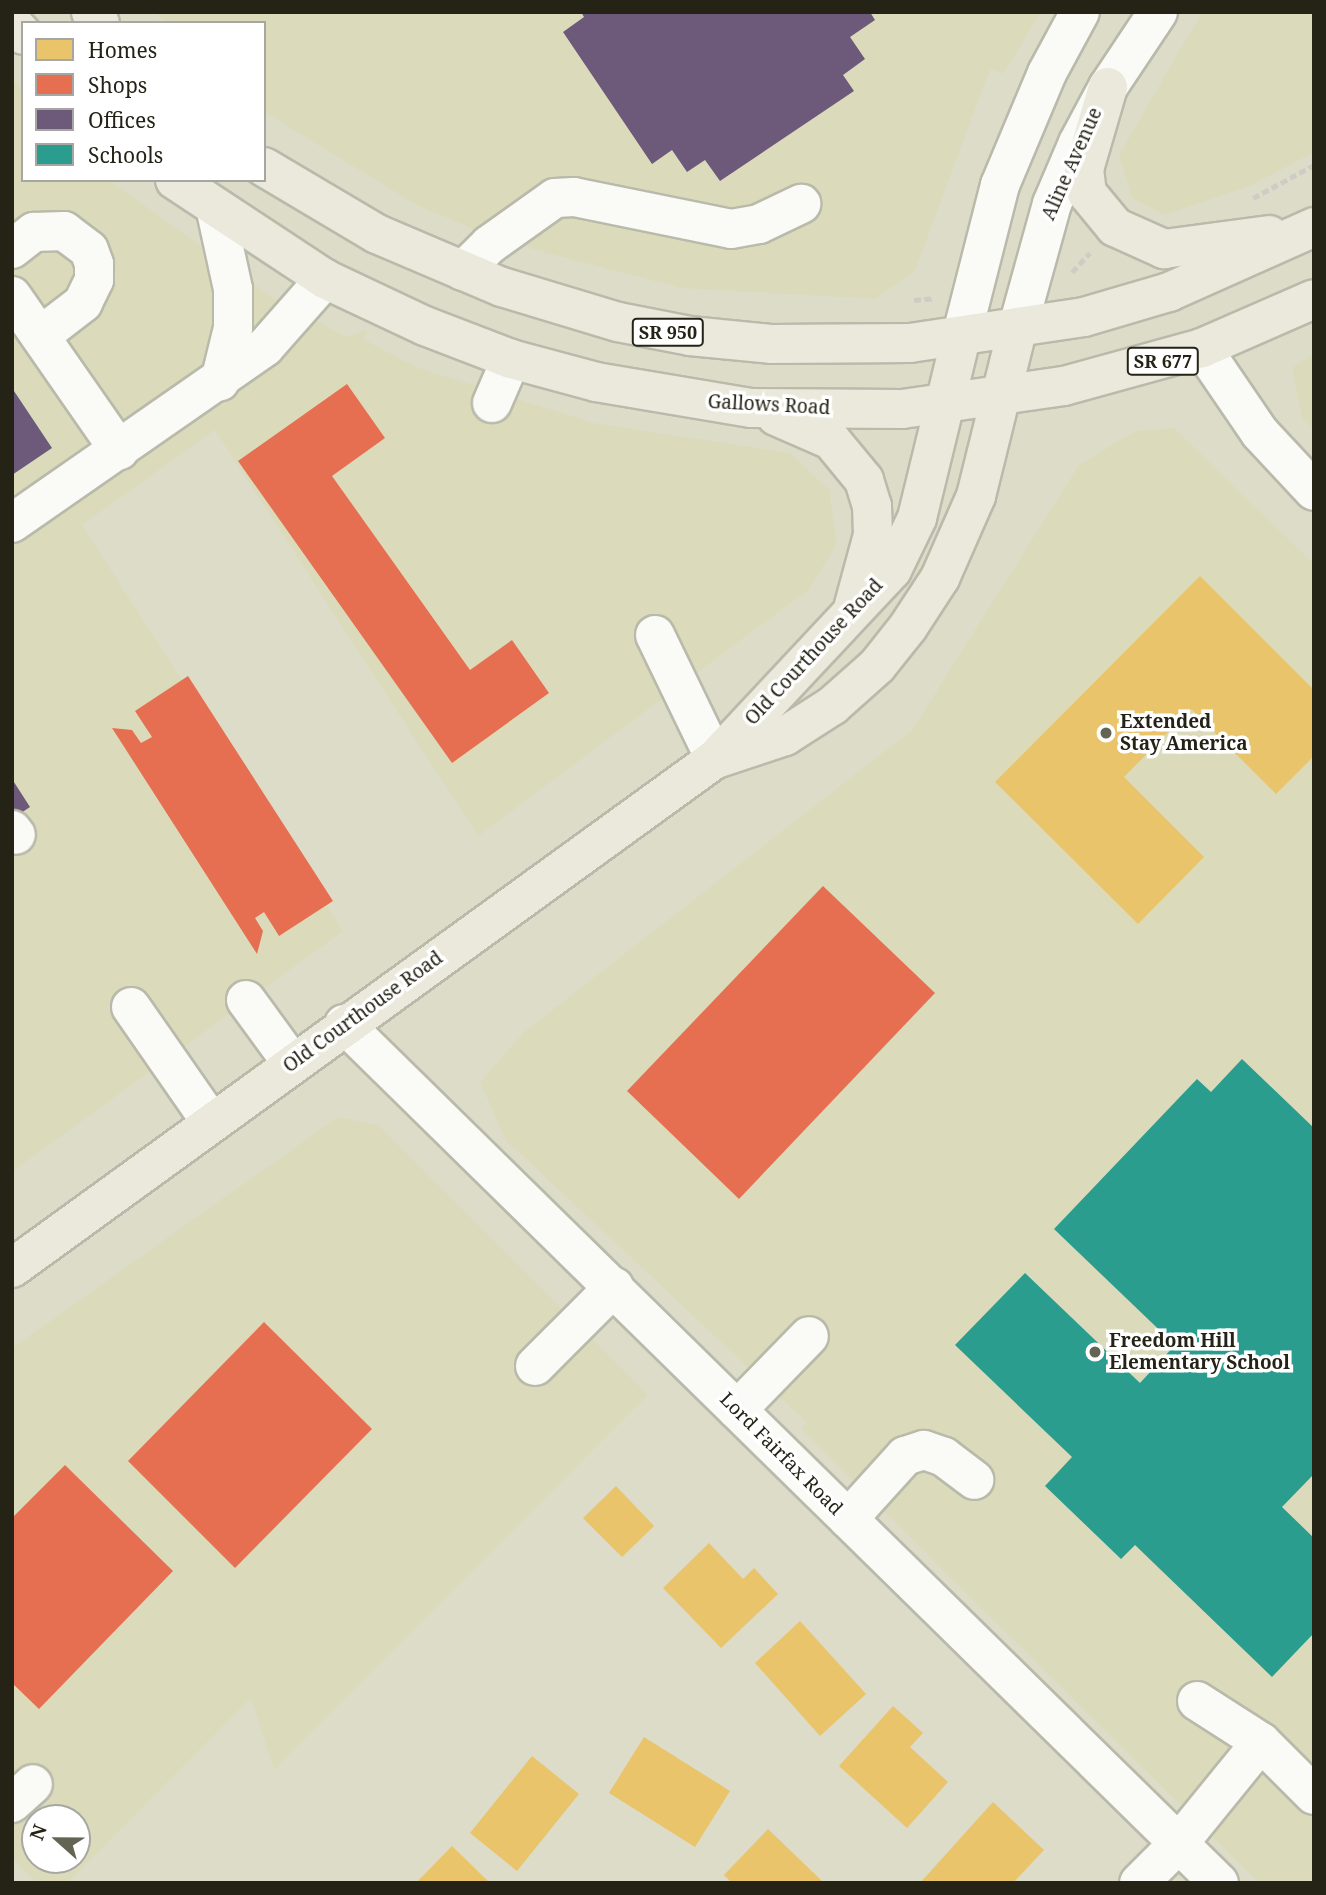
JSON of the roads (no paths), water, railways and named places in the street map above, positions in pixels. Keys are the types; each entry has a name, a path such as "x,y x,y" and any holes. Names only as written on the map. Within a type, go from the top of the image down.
{"main road":[{"path":"1108,87 1084,169 1087,192 1115,228 1164,249 1313,227"},
{"name":"SR 950","path":"266,168 377,234 463,271 618,322 690,337 843,346 961,338"},
{"name":"Gallows Road","path":"178,182 216,211 325,279 511,359 596,382 751,408 902,409 1003,397 1122,373 1202,348 1314,299"},
{"path":"961,338 1084,317 1169,292 1313,227"},
{"name":"Old Courthouse Road","path":"715,759 785,736 832,706 884,657 940,578 984,475 1017,330"},
{"name":"Old Courthouse Road","path":"12,1268 344,1024 715,759 892,569 917,518 961,338"},
{"path":"751,408 831,440 864,480 872,506 873,535 850,617"}],"street":[{"path":"961,338 1000,185 1047,73 1080,12"},
{"name":"Aline Avenue","path":"1017,330 1052,204 1108,87 1158,12"},
{"path":"463,271 489,246 555,198 574,197 731,229 759,224 802,204"},
{"path":"216,211 233,289 233,328 220,382"},
{"path":"12,250 34,232 64,231 89,250 94,264 94,280 83,303 40,336"},
{"path":"12,523 220,382 289,324 325,279"},
{"path":"12,296 119,450"},
{"path":"1202,348 1260,433 1314,491"},
{"path":"492,403 511,359"},
{"path":"655,635 715,759"},
{"path":"246,1000 292,1063"},
{"path":"131,1007 211,1122"},
{"name":"Lord Fairfax Road","path":"344,1024 1219,1883"},
{"path":"535,1366 614,1287"},
{"path":"737,1410 809,1336"},
{"path":"848,1519 905,1456 923,1450 944,1457 974,1480"},
{"path":"1197,1701 1261,1742 1314,1795"},
{"path":"1139,1883 1178,1843 1261,1742"}],"place":[{"name":"Extended Stay America","path":"1106,733"},
{"name":"Freedom Hill Elementary School","path":"1095,1352"}]}
